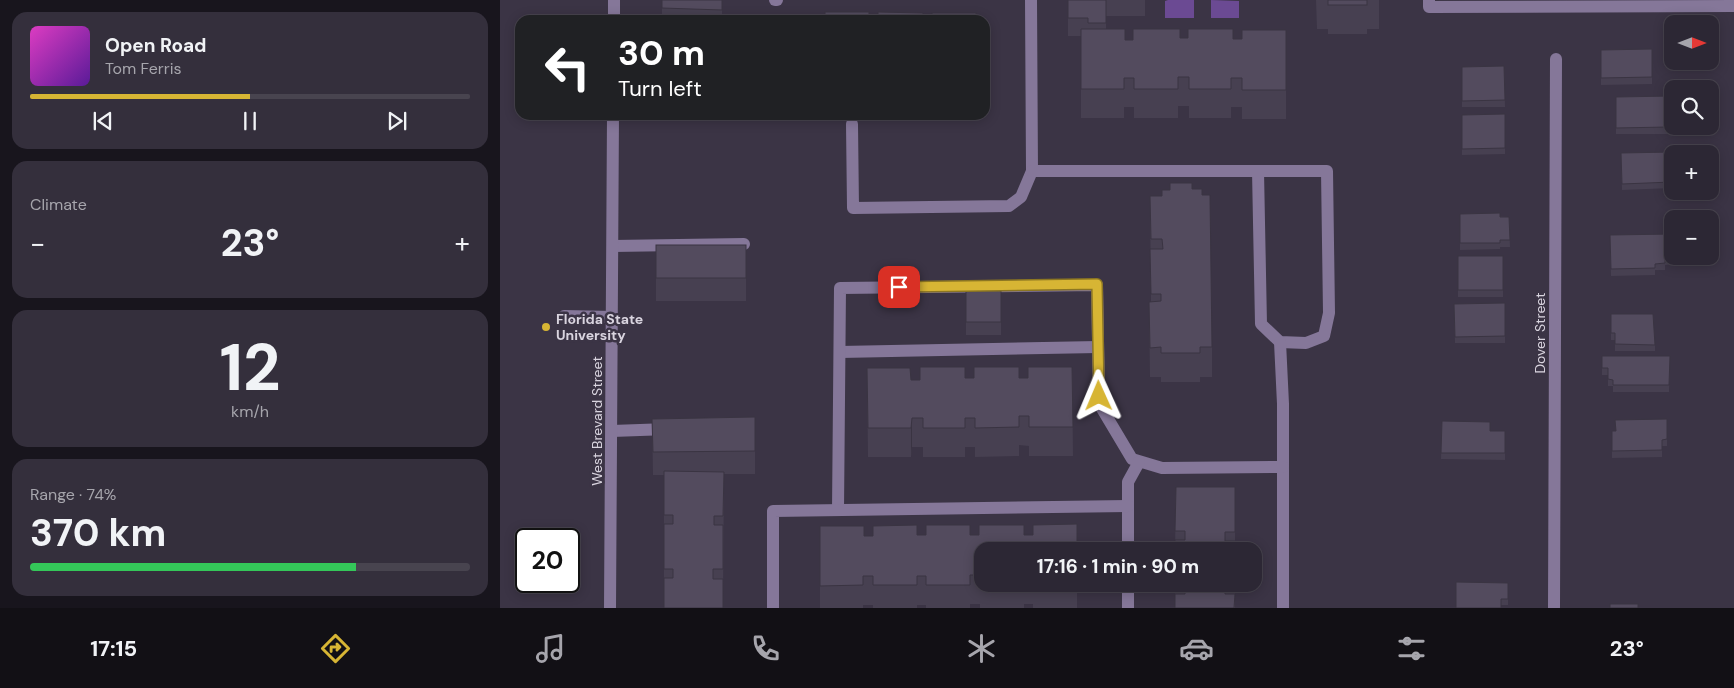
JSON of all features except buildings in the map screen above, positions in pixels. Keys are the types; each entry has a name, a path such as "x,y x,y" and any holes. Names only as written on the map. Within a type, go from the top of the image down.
{"street":[{"path":"614,0 614,15"},
{"path":"852,124 853,208 1009,206 1021,198 1032,171 1031,0"},
{"path":"1429,0 1429,7 1734,6"},
{"name":"Dover Street","path":"1554,608 1556,59"},
{"name":"West Brevard Street","path":"610,608 614,120"},
{"path":"1032,171 1258,171 1327,171 1329,313 1324,336 1306,343 1280,342 1261,324 1258,171"},
{"path":"613,246 744,244"},
{"path":"838,510 840,288 1097,284 1099,396 1101,407 1132,459 1162,468 1283,467"},
{"path":"564,316 613,317"},
{"path":"1280,342 1283,467 1283,608"},
{"path":"840,352 1098,347"},
{"path":"612,431 681,429"},
{"path":"1128,542 1128,482 1139,462"},
{"path":"773,608 773,511 1128,506"},
{"path":"1128,592 1128,608"}],"shaded area":[{"path":"1194,0 1194,18 1165,18 1165,1"},
{"path":"1211,0 1239,1 1239,18 1211,18"}],"place":[{"name":"Florida State University","path":"546,327"}],"route":[{"path":"899,287 1097,284 1099,396"}]}
